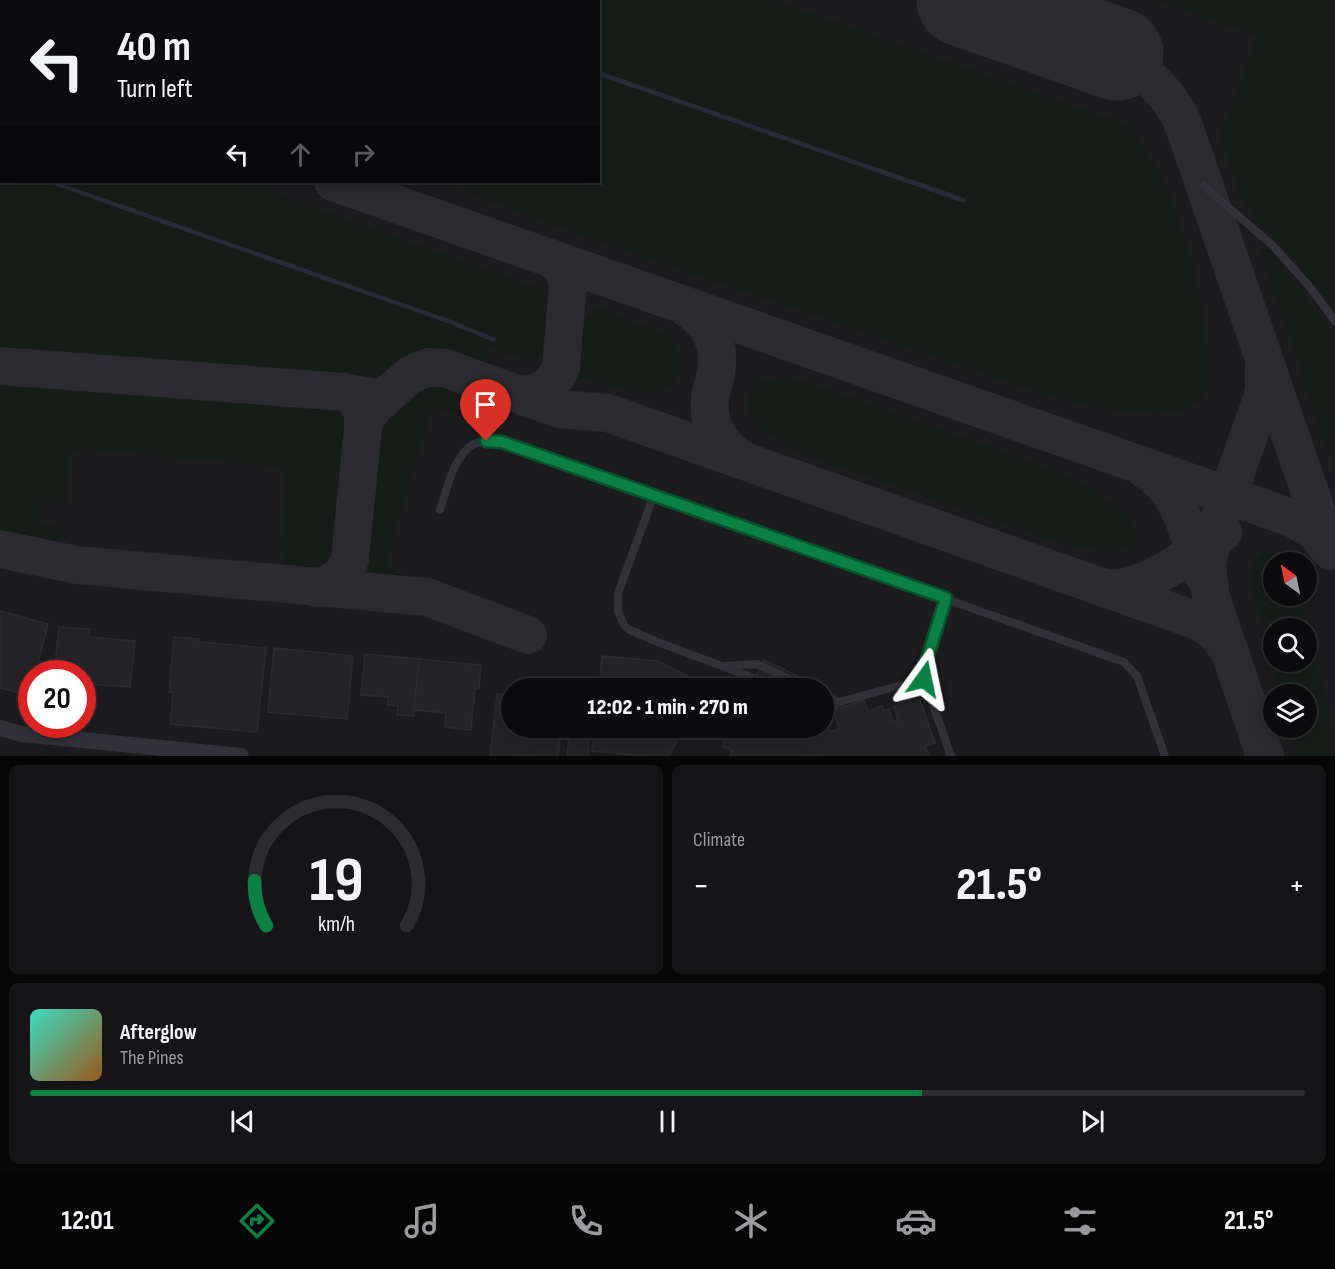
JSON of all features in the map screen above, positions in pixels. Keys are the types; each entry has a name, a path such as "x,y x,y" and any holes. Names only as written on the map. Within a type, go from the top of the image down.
{"street":[{"path":"0,728 22,734 191,754 241,756"}],"lane":[{"path":"1204,186 1272,245 1309,286 1335,321"},
{"path":"440,510 453,473 464,453 475,444 486,441 502,442 1124,662 1137,676 1165,756"},
{"path":"654,495 618,593 618,611 628,629 751,678"},
{"path":"946,598 924,668 924,679 951,756"},
{"path":"723,666 757,664 787,678"},
{"path":"834,706 838,702 924,679"},
{"path":"834,700 838,702"}],"shaded area":[{"path":"600,0 1335,0 1335,756 0,756 0,183 600,183"},
{"path":"600,0 773,0 1129,125 1164,183 1192,260 1205,336 1207,386 1200,399 1190,407 1155,414 1112,410 1034,391 579,235 493,202 451,183 600,183"},
{"path":"1154,0 1335,0 1335,309 1243,203 1220,137 1257,36"},
{"path":"0,183 246,183 544,290 549,328 546,351 532,359 512,356 490,347 482,370 448,358 425,356 405,365 378,387 0,357"},
{"path":"1268,250 1335,332 1335,474 1260,251"},
{"path":"596,307 670,337 676,344 680,356 680,366 675,380 665,388 652,392 619,388 575,376 583,329 586,320"},
{"path":"0,375 330,402 339,406 345,410 350,419 339,553 335,562 331,568 319,575 287,574 281,545 286,479 278,467 84,449 75,452 69,459 66,504 41,502 38,523 63,528 61,551 0,536"},
{"path":"785,377 817,385 998,449 1057,473 1094,492 1120,509 1134,524 1136,541 1128,547 1109,551 1098,551 1057,542 807,456 783,443 760,426 752,416 748,405 750,393 759,381"},
{"path":"428,382 438,382 474,393 464,418 432,407 387,560 396,573 470,588 382,582 369,571 362,555 372,435 381,418 394,403"},
{"path":"1263,553 1263,606 1301,606 1305,618 1263,618 1263,628 1252,585 1253,564"},
{"path":"1317,663 1335,733 1335,756 1299,755 1293,738 1317,738 1317,684 1277,684 1274,672 1317,672"}],"building":[{"path":"0,611 48,624 39,660 18,660 18,692 0,688"},
{"path":"59,627 90,629 89,637 135,641 130,687 96,685 96,660 55,660"},
{"path":"174,637 199,639 199,642 266,648 257,732 170,724 173,692 169,692"},
{"path":"274,648 353,656 347,719 268,712"},
{"path":"365,654 419,659 414,716 397,715 398,706 387,705 388,697 361,695"},
{"path":"602,656 658,661 692,678 600,678"},
{"path":"419,659 481,665 479,689 475,689 471,730 445,727 446,713 414,710"},
{"path":"764,660 802,678 755,678"},
{"path":"497,694 501,695 501,738 560,738 558,756 490,756"},
{"path":"918,694 935,743 925,746 929,756 730,756 732,751 722,746 726,738 834,738 834,731 839,729 834,710 864,700 868,711 882,706 884,711 889,709 893,722 898,720 894,707 899,706 898,701"},
{"path":"569,738 589,738 588,756 567,756"},
{"path":"594,738 678,738 669,756 592,751"}],"waterway":[{"path":"600,74 963,200"},
{"path":"54,183 448,321 494,340"}],"taxiway":[{"path":"990,10 1122,61 1151,80 1164,92 1175,108 1184,126 1328,545"},
{"path":"336,183 1292,518 1316,532 1330,551"},
{"path":"516,393 537,392 543,389 554,380 561,367 568,285 563,269 551,258"},
{"path":"684,306 700,318 711,334 717,362 710,399 713,426 722,442 742,460"},
{"path":"0,366 343,392 374,398 384,397"},
{"path":"363,422 375,406 410,375 429,367 445,368 559,409 608,413 1198,621 1216,634 1229,652"},
{"path":"1264,368 1264,390 1261,401 1212,540 1207,567 1211,597 1265,756"},
{"path":"316,588 337,578 345,570 350,559 364,418 355,399"},
{"path":"1144,469 1157,478 1175,502 1188,530 1202,574"},
{"path":"1104,587 1119,588 1150,578 1182,560 1223,532"},
{"path":"0,549 77,565 427,597 528,635"}],"runway":[{"path":"963,0 1117,54"}],"route":[{"path":"486,441 502,442 946,598 924,668 924,679"}]}
